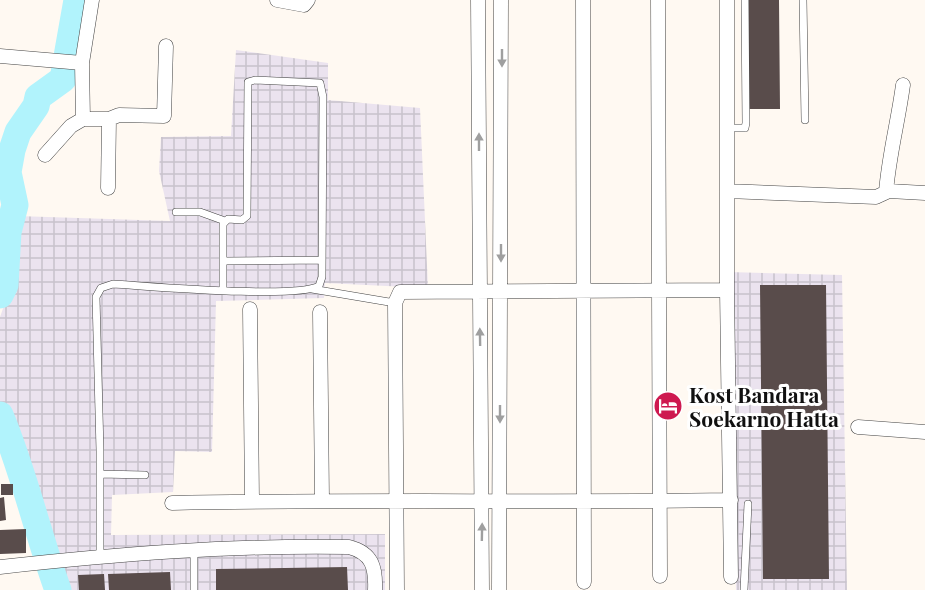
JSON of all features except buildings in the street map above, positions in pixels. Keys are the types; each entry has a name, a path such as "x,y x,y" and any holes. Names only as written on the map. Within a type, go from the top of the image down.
{"street":[{"path":"83,119 73,62 92,0"},
{"path":"277,0 299,5 304,5 308,0"},
{"path":"478,0 482,590"},
{"path":"499,590 501,0"},
{"path":"584,0 584,582"},
{"path":"658,0 660,576"},
{"path":"727,0 727,290 731,577"},
{"path":"45,155 71,126 83,119 109,119 119,115 164,116 166,45"},
{"path":"0,56 73,62"},
{"path":"886,192 889,152 896,138 903,85"},
{"path":"108,188 109,119"},
{"path":"728,191 876,197 886,192 925,194"},
{"path":"397,590 395,303 400,292 727,290"},
{"path":"250,309 252,501"},
{"path":"320,312 322,500"},
{"path":"858,427 925,432"},
{"path":"172,503 322,500 500,503 731,500"},
{"path":"0,567 100,555 194,549 349,547 362,550 372,560 375,590"}],"lane":[{"path":"728,128 745,128 746,123 745,0"},
{"path":"803,0 805,120"},
{"path":"176,212 200,212 225,221 242,220 247,216 248,82 255,80 320,83 323,97 322,277 319,286 312,289"},
{"path":"223,290 225,221"},
{"path":"224,261 322,260"},
{"path":"100,555 96,297 101,288 113,284 223,290 312,289 395,303"},
{"path":"100,474 145,475"},
{"path":"744,590 748,504"},
{"path":"194,549 194,590"}],"shaded area":[{"path":"236,50 328,63 328,100 420,108 428,288 325,283 324,298 216,301 212,452 175,451 173,492 112,495 111,535 385,534 385,590 52,590 30,537 0,421 0,317 13,280 17,216 170,221 159,171 161,137 231,136"},
{"path":"728,272 842,275 847,590 736,590"}],"waterway":[{"path":"0,295 5,285 8,232 15,205 8,172 12,150 18,132 36,106 38,97 63,79 77,0"},
{"path":"0,415 58,590"}],"place":[{"name":"Kost Bandara Soekarno Hatta","path":"668,406"}]}
